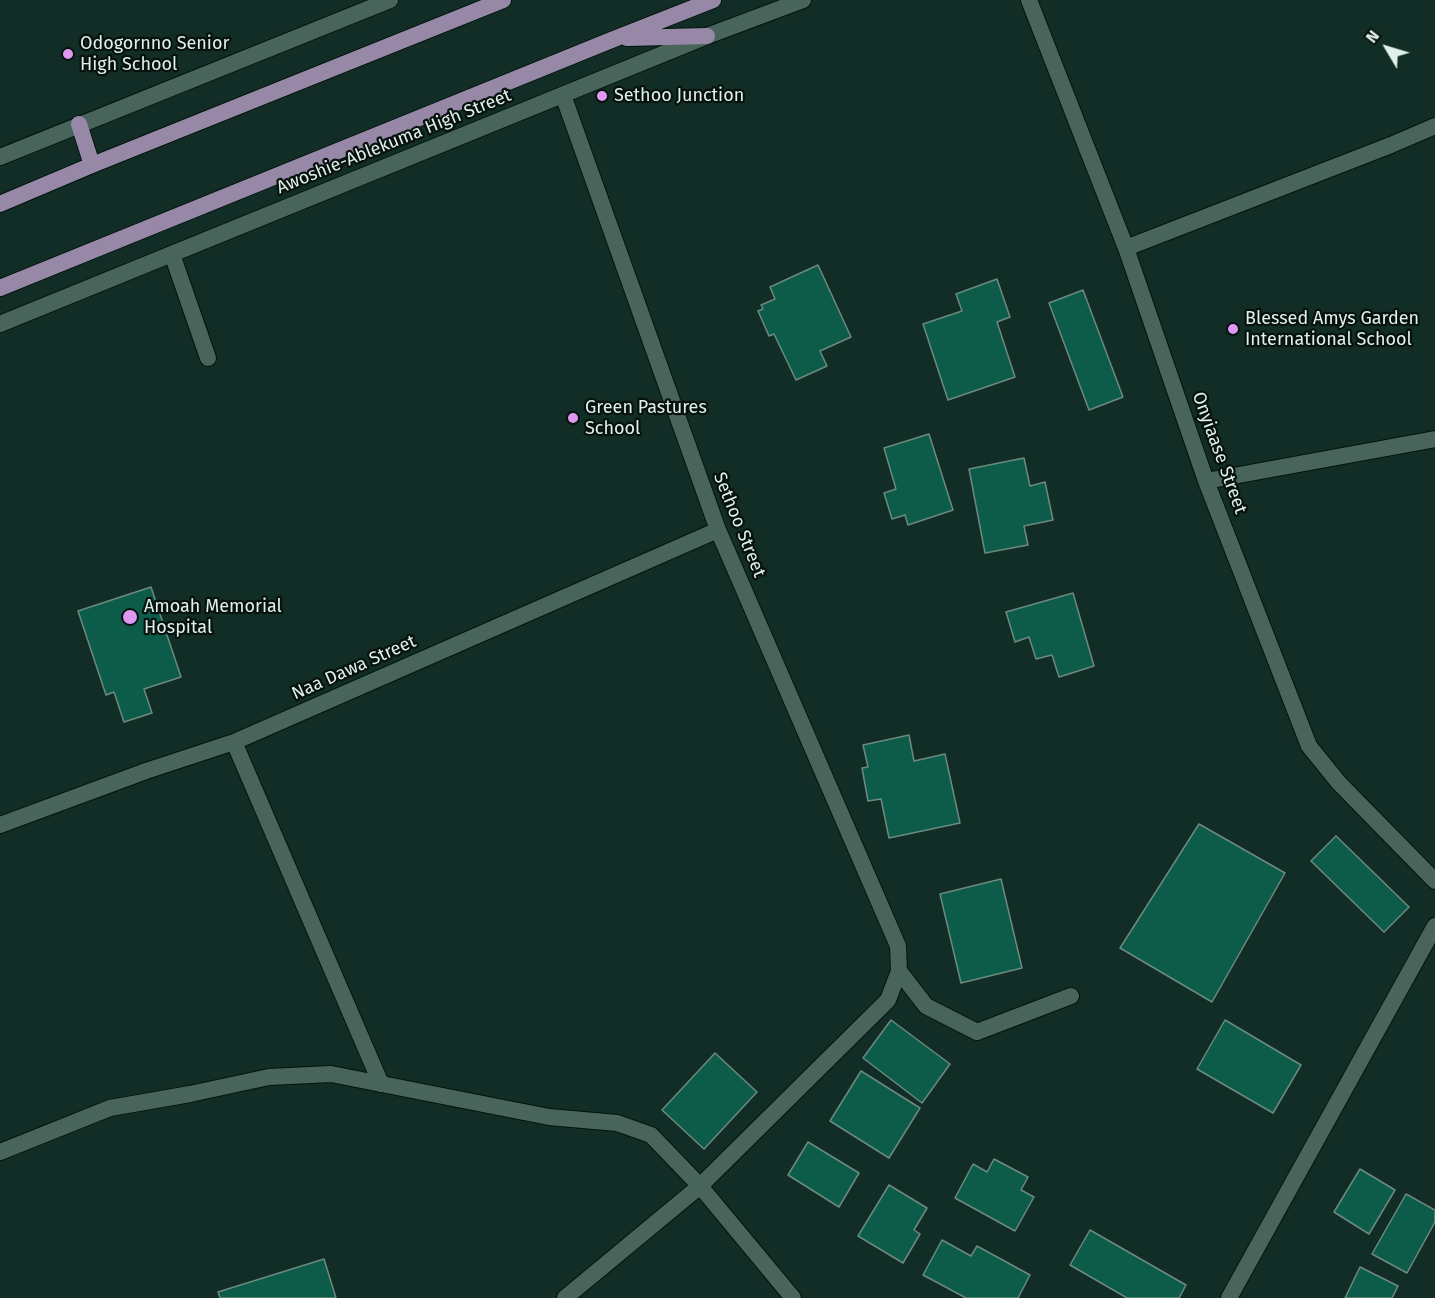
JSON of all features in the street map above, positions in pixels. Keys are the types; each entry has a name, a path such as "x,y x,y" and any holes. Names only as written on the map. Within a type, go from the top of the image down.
{"main road":[{"path":"0,204 503,0"},
{"name":"Awoshie-Ablekuma High Street","path":"0,288 713,0"},
{"path":"614,39 707,36"},
{"path":"79,124 92,165"}],"street":[{"path":"0,157 390,0"},
{"name":"Awoshie-Ablekuma High Street","path":"0,324 563,94 804,0"},
{"name":"Onyiaase Street","path":"1029,0 1126,248 1206,481 1309,746 1339,783 1435,881"},
{"name":"Sethoo Street","path":"563,94 718,530 898,946 899,966"},
{"path":"1126,248 1435,126"},
{"path":"172,254 208,358"},
{"path":"1206,481 1435,439"},
{"name":"Naa Dawa Street","path":"0,825 146,771 234,742 718,530"},
{"path":"234,742 381,1084"},
{"path":"1228,1298 1435,926"},
{"path":"899,966 926,1006 977,1032 1071,996"},
{"path":"565,1298 700,1186 888,1000 899,966"},
{"path":"0,1152 110,1108 269,1077 331,1074 549,1117 617,1123 651,1135 700,1186 793,1298"}],"building":[{"path":"818,265 851,337 820,351 827,366 796,380 774,334 769,336 758,311 763,309 761,305 775,299 770,287"},
{"path":"997,279 1010,317 997,322 1015,377 948,400 923,324 962,311 956,294"},
{"path":"1083,290 1123,397 1089,410 1049,303"},
{"path":"929,434 953,510 908,525 905,515 892,519 884,493 896,489 884,448"},
{"path":"1024,458 1030,486 1045,482 1053,520 1024,526 1028,545 985,553 969,469"},
{"path":"151,587 181,677 144,689 152,713 124,722 114,692 106,695 78,611"},
{"path":"1073,593 1094,666 1059,677 1052,655 1036,659 1029,637 1015,642 1006,612"},
{"path":"909,735 914,761 945,754 960,823 889,838 881,799 868,801 862,768 868,767 863,745"},
{"path":"1199,824 1285,873 1212,1002 1120,948"},
{"path":"1336,836 1409,907 1384,932 1311,861"},
{"path":"1001,879 1022,968 961,983 940,894"},
{"path":"891,1020 950,1064 922,1103 863,1058"},
{"path":"1225,1020 1301,1065 1273,1113 1197,1069"},
{"path":"715,1053 757,1092 704,1149 662,1110"},
{"path":"861,1071 920,1108 889,1158 830,1121"},
{"path":"808,1142 859,1173 839,1207 788,1175"},
{"path":"994,1159 1028,1177 1021,1190 1034,1197 1015,1231 955,1198 973,1164 987,1172"},
{"path":"1360,1169 1395,1190 1369,1234 1334,1212"},
{"path":"889,1185 927,1208 914,1230 920,1234 903,1263 858,1236"},
{"path":"1406,1194 1435,1210 1435,1222 1407,1273 1372,1254"},
{"path":"1090,1230 1186,1285 1179,1298 1127,1298 1070,1265"},
{"path":"942,1240 971,1256 977,1246 1030,1275 1018,1298 966,1298 923,1275"},
{"path":"324,1259 336,1298 220,1298 218,1292"},
{"path":"1360,1267 1398,1286 1392,1298 1345,1298"}],"place":[{"name":"Odogornno Senior High School","path":"68,54"},
{"name":"Sethoo Junction","path":"602,96"},
{"name":"Blessed Amys Garden International School","path":"1233,329"},
{"name":"Green Pastures School","path":"573,418"},
{"name":"Amoah Memorial Hospital","path":"130,617"}]}
